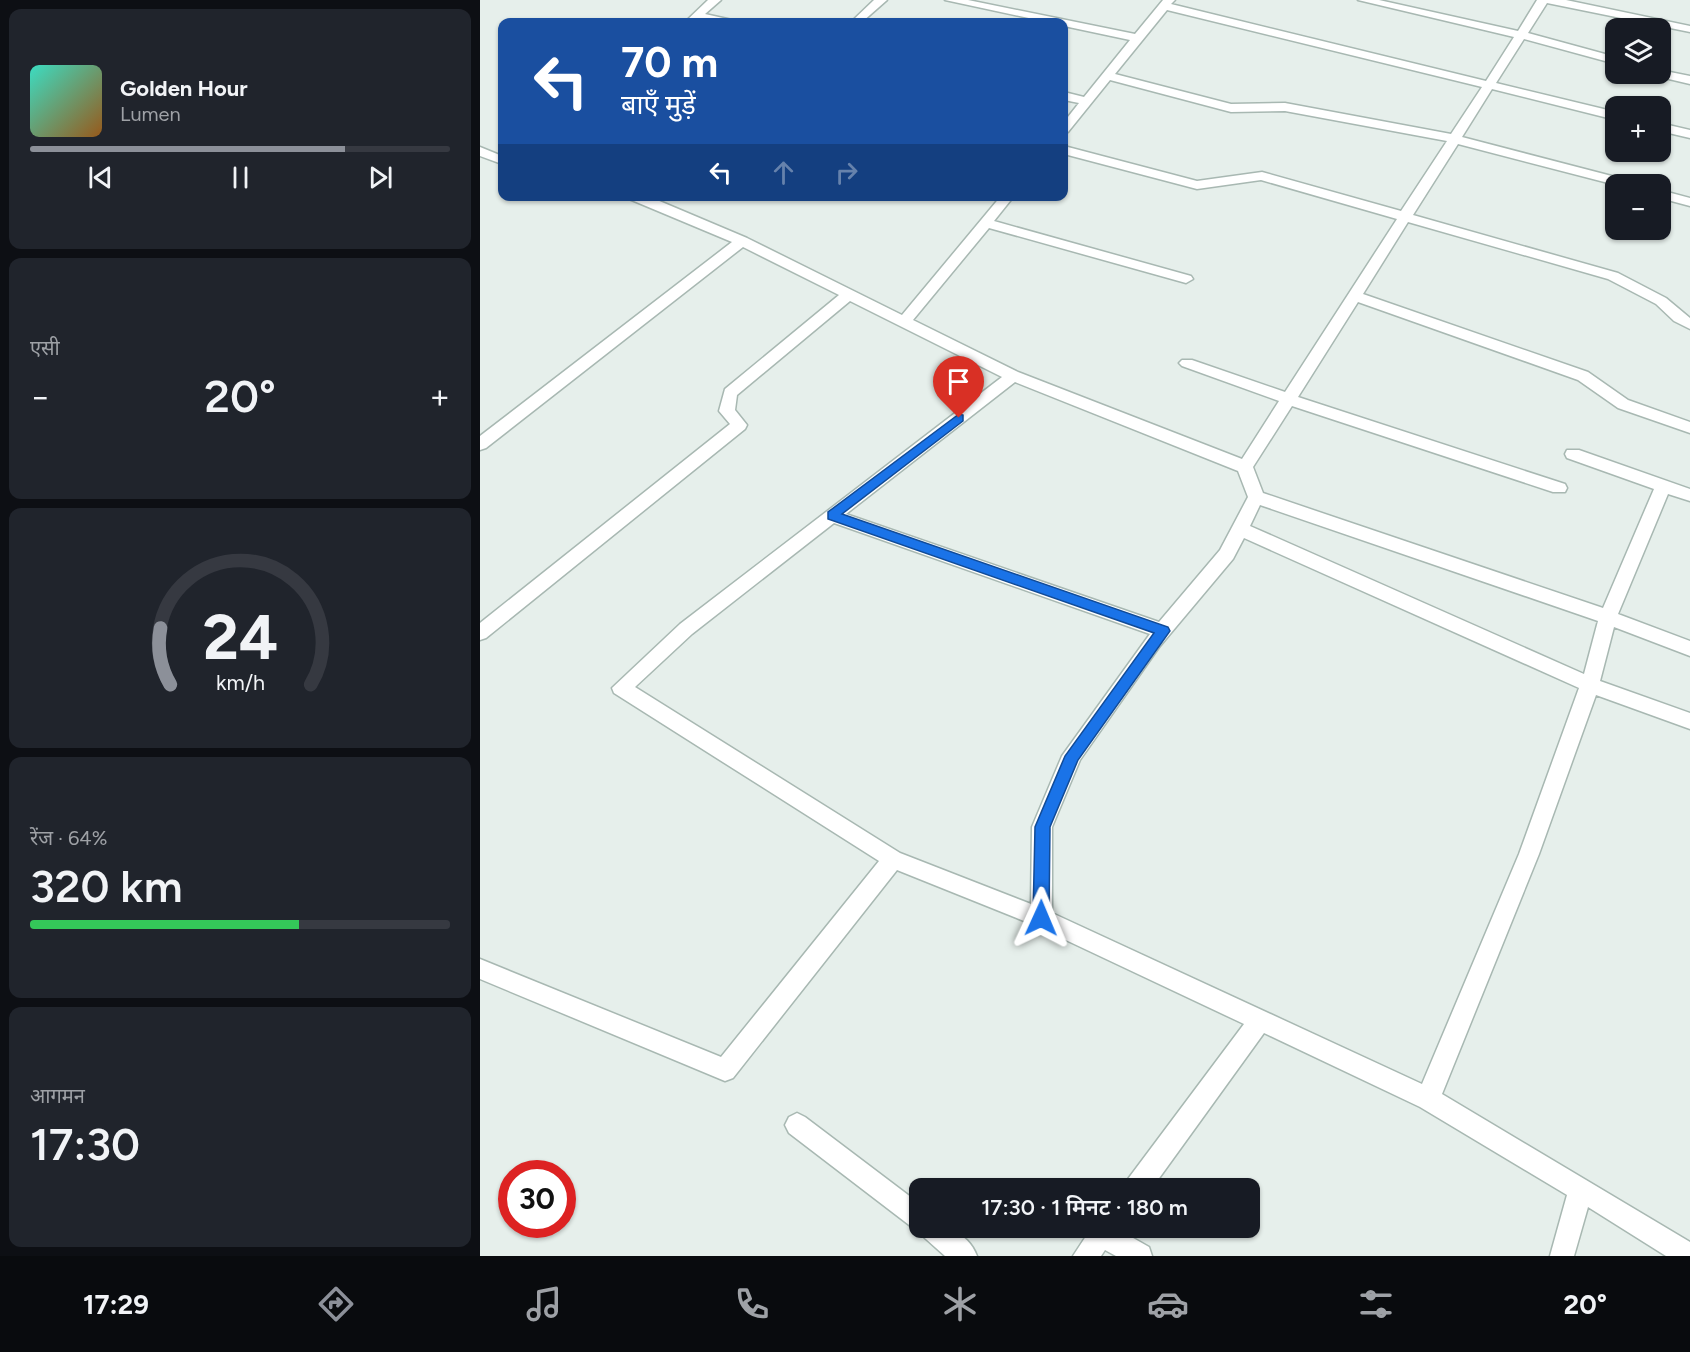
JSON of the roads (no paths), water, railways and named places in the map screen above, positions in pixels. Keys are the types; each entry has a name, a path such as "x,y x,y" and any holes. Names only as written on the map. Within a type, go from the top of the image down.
{"street":[{"path":"694,18 715,0"},
{"path":"861,18 881,0"},
{"path":"951,0 1038,18"},
{"path":"1364,0 1521,35 1605,58"},
{"path":"1245,467 1544,0"},
{"path":"1550,0 1690,29"},
{"path":"1068,124 1167,3 1605,113"},
{"path":"1068,24 1138,38"},
{"path":"1107,76 1231,108 1285,107 1455,139 1605,178"},
{"path":"1671,76 1690,80"},
{"path":"1068,97 1086,101"},
{"path":"1671,130 1690,134"},
{"path":"1068,151 1197,185 1210,186 1245,174 1262,176 1613,276 1661,301 1679,318 1690,324"},
{"path":"1671,197 1690,202"},
{"path":"658,201 1013,376 1245,467 1256,497 1227,554 1163,631 1079,747 1068,766 1042,827 1041,918"},
{"path":"904,322 1004,201"},
{"path":"986,223 1186,279"},
{"path":"480,444 742,241"},
{"path":"480,633 739,424 728,411 730,393 849,294"},
{"path":"1354,296 1583,376 1623,404 1690,428"},
{"path":"1187,363 1288,399 1559,488"},
{"path":"1013,376 686,629 621,688 893,859 1041,918 1428,1099 1689,1256"},
{"path":"1573,454 1690,495"},
{"path":"1428,1099 1529,854 1590,685 1608,617 1663,486"},
{"path":"1256,497 1608,617 1690,649"},
{"path":"832,516 1163,631"},
{"path":"1240,529 1590,685 1690,721"},
{"path":"480,969 725,1070 893,859"},
{"path":"1144,1178 1260,1020"},
{"path":"797,1125 909,1212"},
{"path":"1562,1256 1581,1189"},
{"path":"942,1238 965,1256"},
{"path":"1085,1256 1099,1238"},
{"path":"1115,1238 1140,1256"}]}
